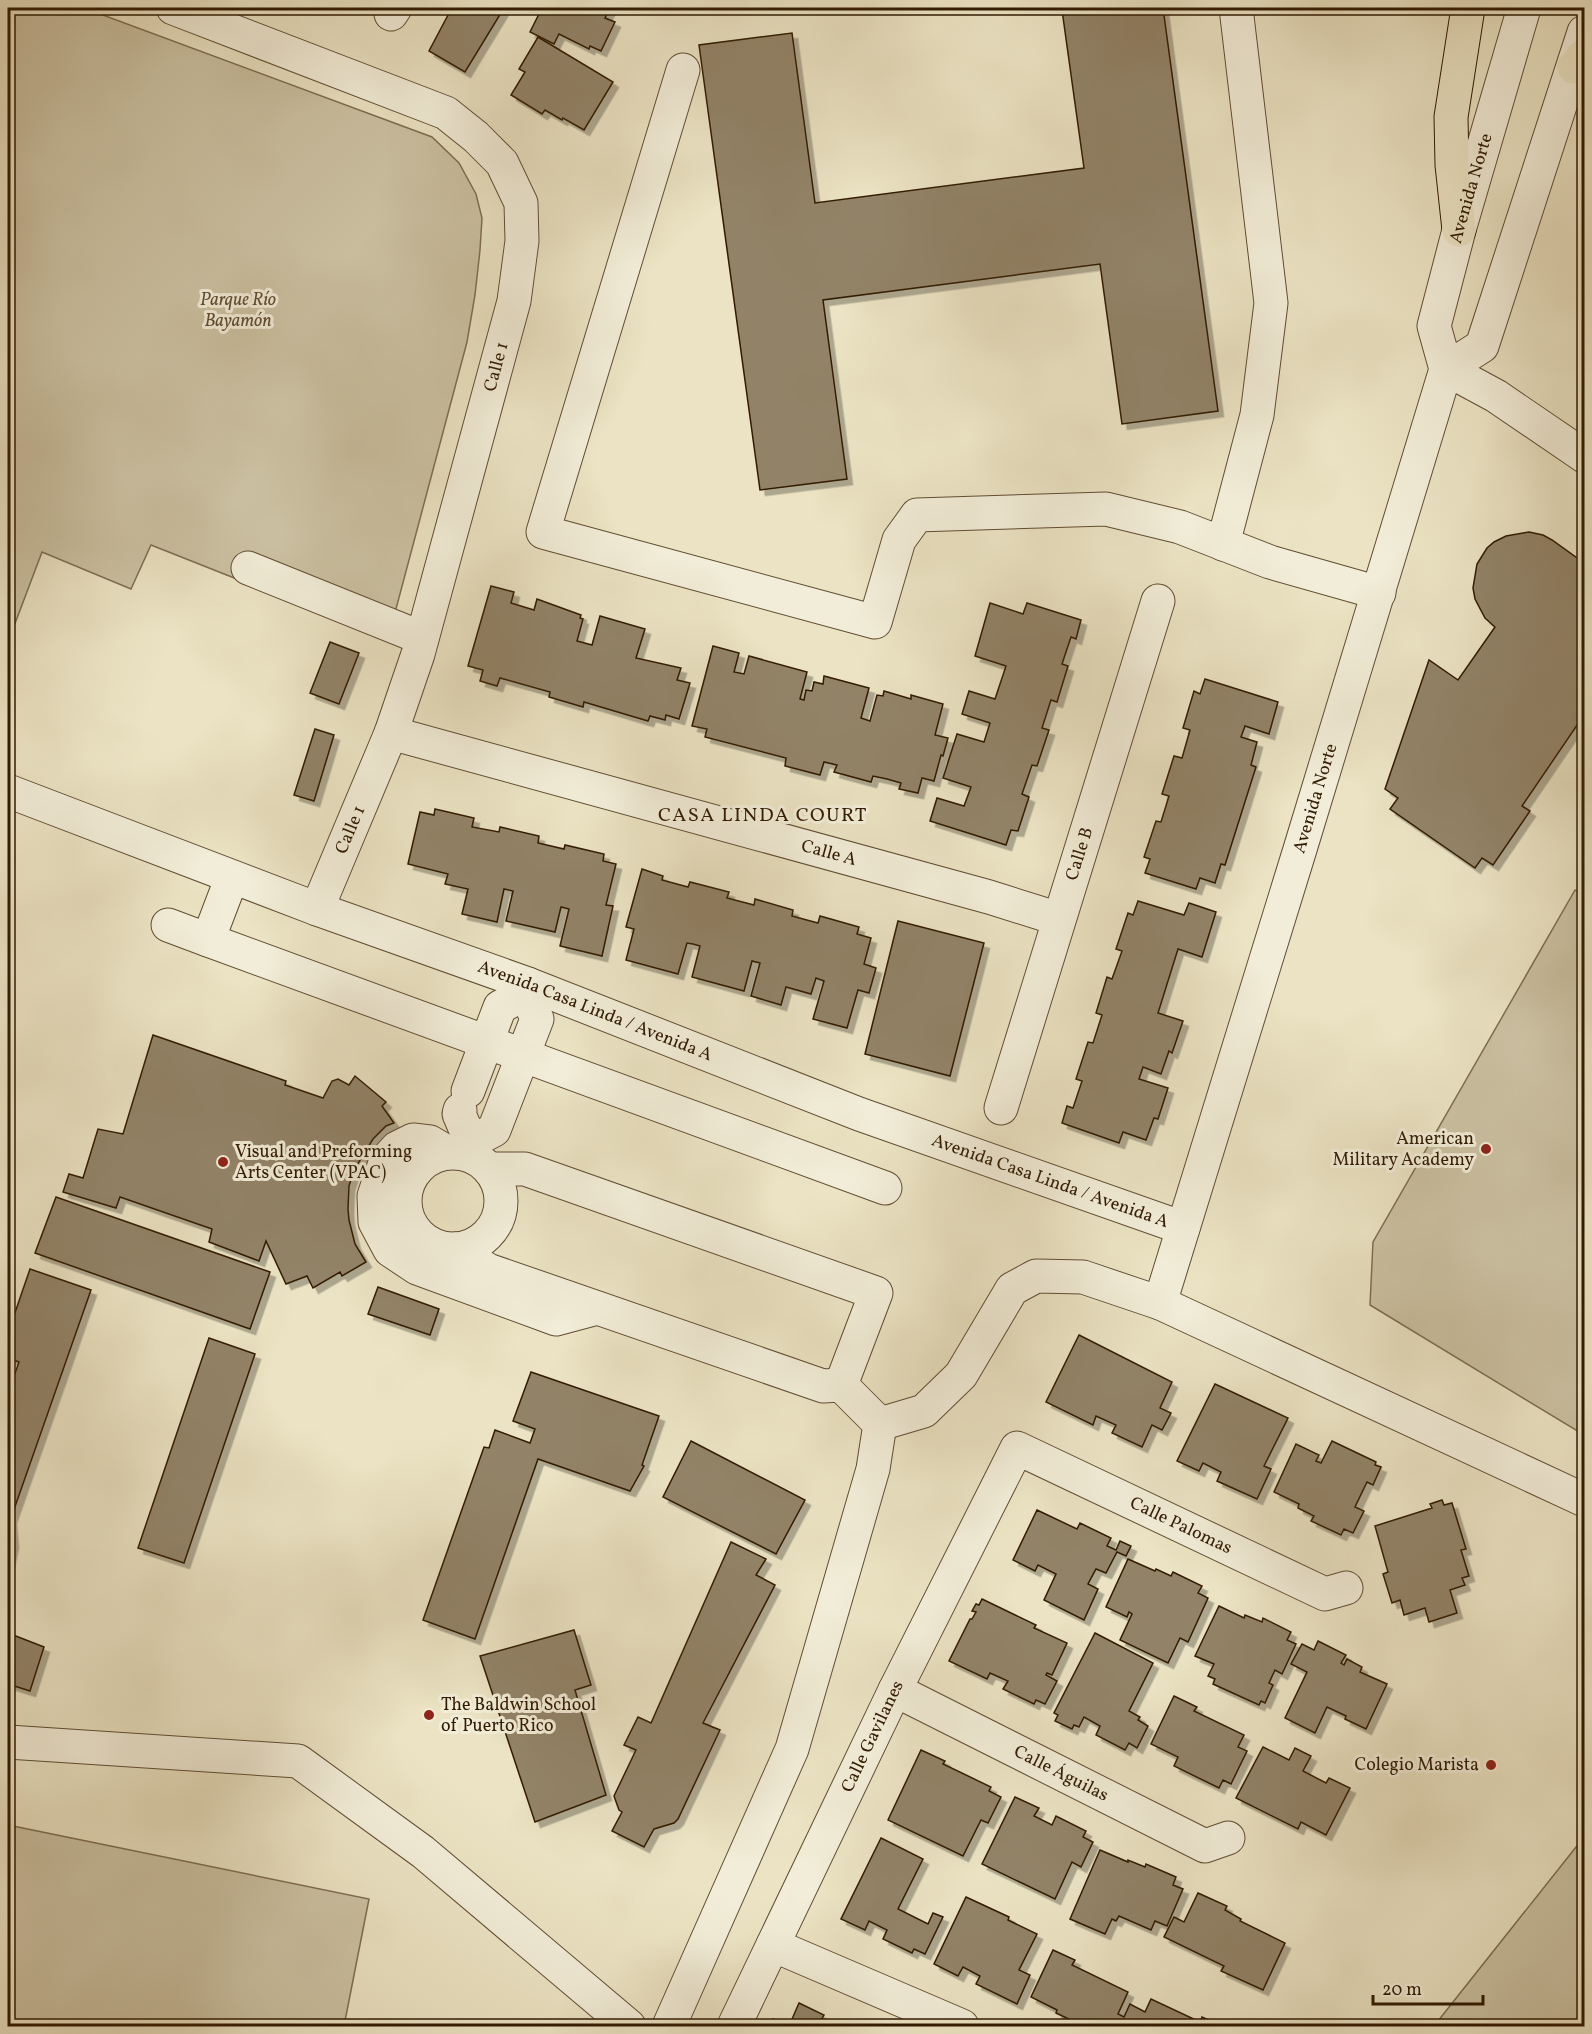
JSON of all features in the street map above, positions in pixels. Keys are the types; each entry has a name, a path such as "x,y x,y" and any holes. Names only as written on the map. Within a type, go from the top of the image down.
{"highway":[{"path":"1459,230 1452,165 1451,117 1468,8"}],"street":[{"name":"Calle 1","path":"178,8 446,113 476,137 502,163 521,203 522,241 514,301 422,638 391,733 318,909"},
{"path":"1223,544 1257,415 1271,303 1236,8"},
{"name":"Avenida Norte","path":"1160,1303 1379,594 1446,369 1434,326 1459,230 1524,8"},
{"path":"1584,32 1579,61 1482,346 1446,369 1496,396 1584,456"},
{"path":"683,70 543,532 874,622 899,540 917,515 1106,508 1179,527 1270,562 1379,594"},
{"path":"248,568 422,638"},
{"name":"Calle B","path":"1001,1107 1158,601"},
{"name":"Calle A","path":"391,733 989,897 1059,919"},
{"name":"Avenida Casa Linda / Avenida A","path":"8,792 859,1114 1183,1228"},
{"path":"208,940 232,877"},
{"path":"168,925 885,1188"},
{"path":"527,989 500,1007 459,1114 468,1154 498,1182 502,1197 501,1213 494,1227 484,1239 470,1246 454,1249 439,1247 425,1240 413,1228 406,1214 404,1197 408,1181 417,1167 431,1157 468,1154 494,1130 537,1019 527,989"},
{"path":"597,1308 555,1319 417,1268 390,1250 375,1222 374,1196 386,1160 397,1148 413,1140 430,1142 525,1169 876,1293 842,1385"},
{"path":"454,1249 488,1270 823,1386 842,1385 880,1424"},
{"path":"880,1424 924,1411 961,1375 1012,1289 1036,1276 1083,1277 1160,1303 1584,1500"},
{"path":"669,2026 792,1749 873,1469 880,1424"},
{"name":"Calle Palomas","path":"1017,1448 1325,1594 1346,1588"},
{"name":"Calle Gavilanes","path":"734,2026 895,1690 1017,1448"},
{"name":"Calle Águilas","path":"895,1690 1205,1846 1228,1838"},
{"path":"8,1742 298,1761 423,1852 629,2026"},
{"path":"773,1945 962,2026"}],"green space":[{"name":"Parque Río Bayamón","path":"8,8 84,8 432,137 459,163 476,194 482,218 475,295 467,342 388,639 151,545 131,589 42,552 8,642"},
{"path":"1575,890 1584,896 1584,1435 1370,1305 1373,1242"},
{"path":"8,1825 369,1899 344,2026 8,2026"},
{"path":"1584,1837 1584,2026 1434,2026"}],"building":[{"path":"448,8 504,8 465,72 429,51 448,15 445,13"},
{"path":"542,8 610,8 605,18 615,22 601,51 590,46 589,49 559,34 554,44 530,32"},
{"path":"1163,8 1218,411 1122,424 1100,264 823,300 847,479 760,490 699,45 792,33 815,203 1084,168 1062,10"},
{"path":"538,37 613,82 584,130 545,110 542,114 511,95 525,72 519,69"},
{"path":"1529,532 1552,540 1584,563 1584,715 1522,806 1530,811 1493,865 1482,858 1475,868 1390,809 1398,798 1385,789 1429,660 1458,680 1495,627 1485,618 1475,599 1473,588 1477,564 1487,548 1494,542 1506,536"},
{"path":"491,586 514,592 511,603 534,610 537,599 581,615 580,618 583,619 577,641 592,645 600,616 645,629 636,658 681,668 677,680 690,683 679,719 666,715 665,720 650,716 648,721 584,702 583,707 549,697 550,692 500,678 497,686 480,681 483,670 468,666"},
{"path":"990,603 1023,614 1027,603 1081,620 1076,639 1071,637 1062,664 1068,666 1057,702 1051,700 1042,728 1049,730 1037,766 1032,765 1022,794 1029,797 1018,831 1011,830 1006,845 930,821 937,798 964,806 971,787 943,778 957,734 984,742 990,723 962,714 969,691 995,699 1006,666 975,656"},
{"path":"330,642 359,653 339,704 310,693"},
{"path":"713,646 739,653 734,672 744,674 749,656 807,672 800,699 804,700 806,690 812,691 814,682 823,684 824,676 869,688 861,718 870,721 877,695 883,696 884,691 911,699 911,695 943,704 935,735 948,738 934,781 922,778 918,793 899,789 901,783 887,779 873,776 871,782 834,772 837,765 824,762 820,775 785,766 786,758 705,737 707,729 692,726"},
{"path":"1205,679 1278,702 1269,734 1245,726 1241,737 1257,742 1251,765 1256,767 1225,865 1221,864 1215,883 1200,878 1196,889 1145,873 1150,859 1144,857 1156,821 1161,822 1169,796 1162,794 1174,756 1182,758 1190,730 1183,728 1194,691 1200,694"},
{"path":"315,729 334,735 314,801 294,795"},
{"path":"435,809 474,818 472,827 499,832 500,827 539,836 538,843 564,849 565,845 604,854 603,861 616,864 606,905 613,906 602,956 560,946 569,909 561,907 555,932 506,921 513,891 504,889 497,922 462,914 468,889 445,884 448,874 408,864 420,812 434,815"},
{"path":"642,869 663,876 662,880 688,887 690,882 729,892 727,898 754,905 755,899 793,910 792,916 818,923 820,916 859,927 857,934 871,938 864,964 876,968 869,993 858,990 847,1028 813,1019 824,981 816,978 811,994 786,987 781,1005 751,996 760,963 752,961 744,991 692,977 700,946 693,944 687,943 678,974 626,960 634,929 626,927"},
{"path":"1138,901 1184,915 1189,903 1216,912 1202,957 1178,949 1158,1013 1183,1021 1172,1053 1169,1051 1161,1074 1143,1067 1139,1079 1168,1088 1158,1119 1154,1118 1146,1140 1123,1132 1119,1143 1062,1123 1067,1106 1073,1108 1082,1081 1076,1079 1088,1042 1093,1043 1102,1015 1096,1013 1107,977 1112,979 1122,951 1116,949 1128,913 1133,915"},
{"path":"898,921 984,943 950,1076 865,1054"},
{"name":"Visual and Preforming Arts Center (VPAC)","path":"153,1035 286,1081 285,1085 323,1098 332,1081 338,1079 349,1085 355,1076 386,1102 382,1106 394,1123 386,1126 373,1139 354,1170 349,1186 349,1220 355,1244 366,1262 342,1276 340,1272 313,1288 307,1276 286,1284 266,1241 259,1261 209,1242 212,1229 120,1197 116,1208 63,1192 69,1174 83,1178 98,1129 123,1134"},
{"path":"56,1197 270,1272 250,1329 35,1253"},
{"path":"30,1269 91,1290 11,1518 13,1543 8,1566 8,1393 19,1362 8,1358 8,1333"},
{"path":"378,1287 439,1309 430,1335 368,1314"},
{"path":"1079,1335 1172,1382 1160,1408 1171,1413 1162,1430 1152,1425 1142,1447 1112,1433 1116,1425 1096,1416 1093,1425 1046,1402"},
{"path":"209,1338 255,1354 184,1563 138,1548"},
{"path":"531,1372 659,1416 642,1465 644,1466 630,1491 538,1459 475,1639 423,1620 484,1447 489,1448 495,1430 530,1443 535,1429 513,1421"},
{"path":"1215,1384 1288,1418 1264,1466 1271,1469 1257,1499 1217,1481 1221,1472 1203,1463 1199,1471 1177,1461"},
{"path":"691,1441 805,1500 776,1554 663,1497"},
{"path":"1332,1441 1376,1462 1375,1465 1381,1467 1373,1485 1367,1482 1355,1507 1364,1511 1353,1533 1344,1529 1341,1535 1311,1521 1314,1516 1298,1508 1299,1504 1274,1492 1296,1444 1319,1455 1316,1461 1321,1463"},
{"path":"1442,1500 1444,1505 1452,1503 1466,1549 1461,1550 1469,1576 1462,1578 1465,1585 1450,1590 1457,1613 1429,1622 1425,1608 1404,1615 1400,1600 1392,1603 1383,1574 1388,1572 1375,1526 1432,1508 1430,1504"},
{"path":"1037,1510 1077,1529 1080,1523 1111,1538 1107,1546 1116,1550 1120,1541 1131,1546 1126,1556 1117,1552 1106,1573 1096,1569 1088,1584 1098,1589 1084,1620 1044,1600 1056,1574 1038,1565 1035,1571 1013,1560"},
{"path":"731,1542 766,1559 756,1575 775,1585 703,1723 720,1730 678,1819 674,1823 654,1829 644,1847 612,1831 622,1812 614,1796 636,1750 624,1745 638,1717 651,1723"},
{"path":"1128,1559 1171,1576 1173,1572 1202,1586 1198,1593 1208,1598 1188,1642 1180,1638 1168,1663 1120,1640 1132,1614 1129,1612 1127,1617 1106,1607"},
{"path":"982,1599 1036,1625 1034,1628 1067,1643 1052,1675 1047,1673 1046,1675 1057,1681 1045,1704 1036,1700 1034,1704 1003,1689 1008,1681 990,1673 987,1679 949,1661 970,1619 976,1612 972,1611"},
{"path":"1219,1606 1244,1618 1245,1615 1262,1622 1263,1618 1291,1632 1287,1640 1296,1644 1282,1674 1275,1670 1269,1683 1273,1685 1265,1703 1261,1701 1259,1705 1213,1684 1215,1679 1208,1676 1214,1664 1195,1656"},
{"path":"574,1630 591,1685 575,1690 606,1795 535,1822 480,1656"},
{"path":"8,1633 44,1647 30,1691 8,1684"},
{"path":"1095,1633 1153,1663 1129,1711 1140,1717 1138,1720 1148,1726 1137,1748 1129,1743 1125,1750 1096,1735 1100,1726 1084,1717 1079,1727 1074,1725 1072,1729 1055,1721 1058,1715 1054,1713"},
{"path":"1318,1641 1346,1655 1341,1663 1344,1665 1347,1659 1362,1667 1360,1672 1387,1684 1366,1729 1327,1707 1315,1733 1285,1718 1307,1672 1291,1664 1302,1644 1314,1650"},
{"path":"1174,1696 1197,1707 1194,1711 1244,1735 1238,1747 1247,1751 1231,1784 1223,1780 1219,1788 1174,1766 1178,1757 1151,1744"},
{"path":"1263,1747 1289,1760 1295,1748 1311,1756 1303,1771 1326,1783 1329,1778 1350,1788 1326,1835 1301,1822 1298,1829 1236,1798"},
{"path":"921,1750 945,1761 943,1764 991,1787 989,1791 1001,1797 988,1823 981,1820 963,1856 888,1820"},
{"path":"1015,1797 1039,1808 1034,1816 1052,1825 1056,1816 1086,1831 1083,1837 1093,1842 1081,1867 1072,1862 1055,1899 982,1864"},
{"path":"881,1838 923,1859 898,1909 928,1924 933,1913 943,1917 925,1954 914,1949 912,1953 883,1939 887,1930 869,1921 865,1930 841,1919"},
{"path":"1100,1850 1128,1862 1128,1860 1145,1867 1146,1864 1176,1877 1173,1885 1183,1889 1167,1926 1155,1921 1151,1930 1119,1916 1116,1921 1112,1919 1105,1934 1070,1919"},
{"path":"1198,1893 1227,1906 1225,1910 1241,1919 1240,1921 1285,1943 1263,1990 1221,1971 1224,1966 1164,1937 1174,1917 1184,1922"},
{"path":"966,1897 1009,1917 1008,1920 1037,1934 1019,1970 1030,1975 1017,2004 976,1984 980,1976 963,1967 958,1976 934,1964"},
{"path":"1053,1950 1075,1960 1072,1965 1128,1992 1118,2014 1124,2017 1130,2004 1145,2012 1151,1999 1200,2022 1202,2017 1222,2026 1070,2026 1068,2025 1071,2020 1031,1997"},
{"path":"799,2003 824,2015 820,2022 829,2026 789,2026"},
{"path":"773,2019 788,2026 769,2026"}],"place":[{"name":"American Military Academy","path":"1486,1149"},
{"name":"Visual and Preforming Arts Center (VPAC)","path":"223,1162"},
{"name":"The Baldwin School of Puerto Rico","path":"429,1715"},
{"name":"Colegio Marista","path":"1491,1765"}],"district":[{"name":"CASA LINDA COURT","path":"763,816"}]}
